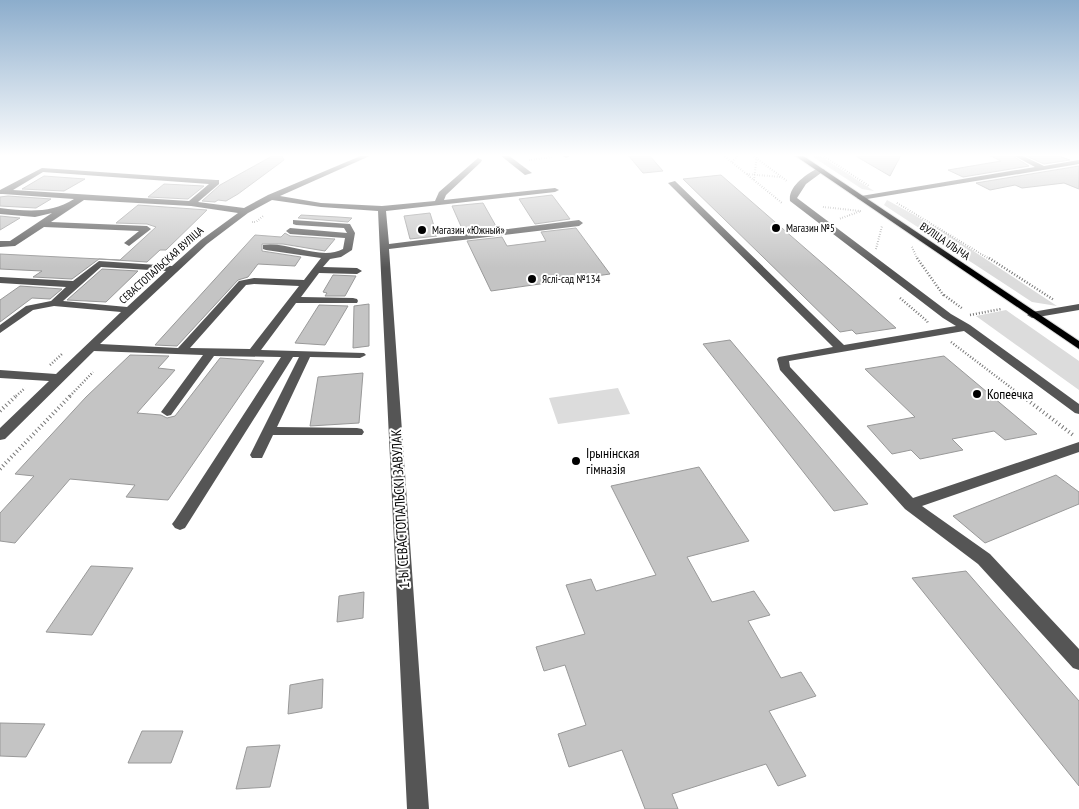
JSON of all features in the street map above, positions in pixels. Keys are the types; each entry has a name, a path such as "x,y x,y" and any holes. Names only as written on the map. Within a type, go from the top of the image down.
{"main road":[{"name":"ВУЛІЦА ІЛЬІЧА","path":"854,193 1079,346"}],"street":[{"path":"14,193 191,204 245,211"},
{"path":"191,204 204,193"},
{"name":"СЕВАСТОПАЛЬСКАЯ ВУЛІЦА","path":"0,436 129,310 204,242 245,211 281,193"},
{"path":"438,204 443,193"},
{"path":"271,197 321,205 382,209 532,193"},
{"path":"682,193 842,349"},
{"path":"795,193 793,199 948,316 966,327 1079,410"},
{"path":"861,198 890,193"},
{"path":"0,244 12,244 82,197"},
{"path":"0,211 35,214 67,207"},
{"name":"1-Ы СЕВАСТОПАЛЬСКІ ЗАВУЛАК","path":"382,209 418,809"},
{"path":"266,247 302,250 327,256 338,255 347,250 351,236 350,228 347,226 296,222"},
{"path":"384,247 578,223"},
{"path":"42,224 147,229 129,243"},
{"path":"290,231 351,236"},
{"path":"253,353 327,256"},
{"path":"54,303 99,264 174,269"},
{"path":"316,270 357,271"},
{"path":"0,280 76,284"},
{"path":"180,352 243,283 254,281 306,283"},
{"path":"293,300 353,301"},
{"path":"0,330 30,308 54,303 129,310"},
{"path":"1032,314 1079,307"},
{"path":"966,327 784,360 784,368 910,505 984,559 1079,662"},
{"path":"91,347 180,352 360,355"},
{"path":"167,412 211,352"},
{"path":"180,524 289,354"},
{"path":"257,455 306,354"},
{"path":"0,374 58,378"},
{"path":"268,432 357,432"},
{"path":"910,505 1079,447"}],"path":[{"path":"882,194 948,232 1067,309"},
{"path":"822,206 861,211"},
{"path":"854,206 868,216"},
{"path":"832,221 861,211"},
{"path":"875,221 890,231"},
{"path":"875,251 882,226"},
{"path":"912,247 920,252"},
{"path":"964,314 1001,309 993,304"},
{"path":"0,469 93,372"}],"shaded area":[{"path":"887,200 943,231 1057,306 1032,302 884,205"},
{"path":"1006,310 1079,361 1079,390 976,316"},
{"path":"618,388 630,414 558,424 549,398"}],"building":[{"path":"153,193 196,193 188,199 148,197"},
{"path":"211,193 240,193 226,201 202,201"},
{"path":"697,193 741,193 896,328 856,334 852,330 840,332"},
{"path":"552,195 570,219 535,224 519,199"},
{"path":"0,197 51,199 36,208 0,206"},
{"path":"483,203 497,228 464,233 452,206"},
{"path":"138,205 207,210 166,250 160,250 147,262 99,259 72,279 33,277 42,271 0,269 0,254 120,260 156,227 147,224 116,223"},
{"name":"Магазин «Южный»","path":"430,213 437,236 410,239 404,216"},
{"path":"301,215 352,218 348,222 298,218"},
{"path":"0,216 20,218 0,230"},
{"path":"576,228 610,274 491,291 467,241 502,237 507,246 546,241 541,232"},
{"path":"285,233 290,236 335,239 325,251 283,244 262,244 262,251 301,257 295,266 258,264 248,277 238,280 177,346 155,345 255,235 281,237"},
{"path":"102,269 138,271 106,302 67,300"},
{"path":"333,275 356,276 345,296 325,296 327,293 323,292"},
{"path":"20,286 62,289 50,299 32,298 0,322 0,300"},
{"path":"369,304 369,346 353,348 354,306"},
{"path":"319,305 348,306 325,345 295,343"},
{"path":"730,340 868,504 834,511 703,344"},
{"path":"130,355 169,356 158,368 175,370 137,413 161,415 167,418 175,416 220,358 264,361 168,500 126,497 135,485 70,479 15,543 0,541 0,513 34,476 15,474 86,397"},
{"path":"944,356 1037,434 1005,440 994,431 952,439 963,450 920,459 911,450 892,454 867,426 915,417 865,369"},
{"path":"363,373 359,423 310,426 318,377"},
{"name":"Ірынінская гімназія","path":"699,467 749,541 687,557 712,602 754,591 770,615 748,621 781,678 801,672 816,696 769,711 806,776 778,786 766,764 672,794 678,809 645,809 622,750 569,767 558,734 586,725 565,665 544,671 536,647 585,634 566,585 591,579 596,591 656,575 611,486"},
{"path":"1056,475 1079,492 1079,504 985,543 953,516"},
{"path":"91,566 133,568 92,635 46,632"},
{"path":"966,571 1079,701 1079,786 912,578"},
{"path":"364,592 363,618 337,622 339,596"},
{"path":"323,679 322,708 288,714 290,685"},
{"path":"0,723 45,724 26,757 0,756"},
{"path":"142,731 183,731 171,763 128,763"},
{"path":"280,745 270,787 236,789 247,747"}],"place":[{"name":"Магазин №5","path":"776,228"},
{"name":"Магазин «Южный»","path":"422,230"},
{"name":"Яслі-сад №134","path":"532,279"},
{"name":"Копеечка","path":"977,394"},
{"name":"Ірынінская гімназія","path":"576,461"}]}
